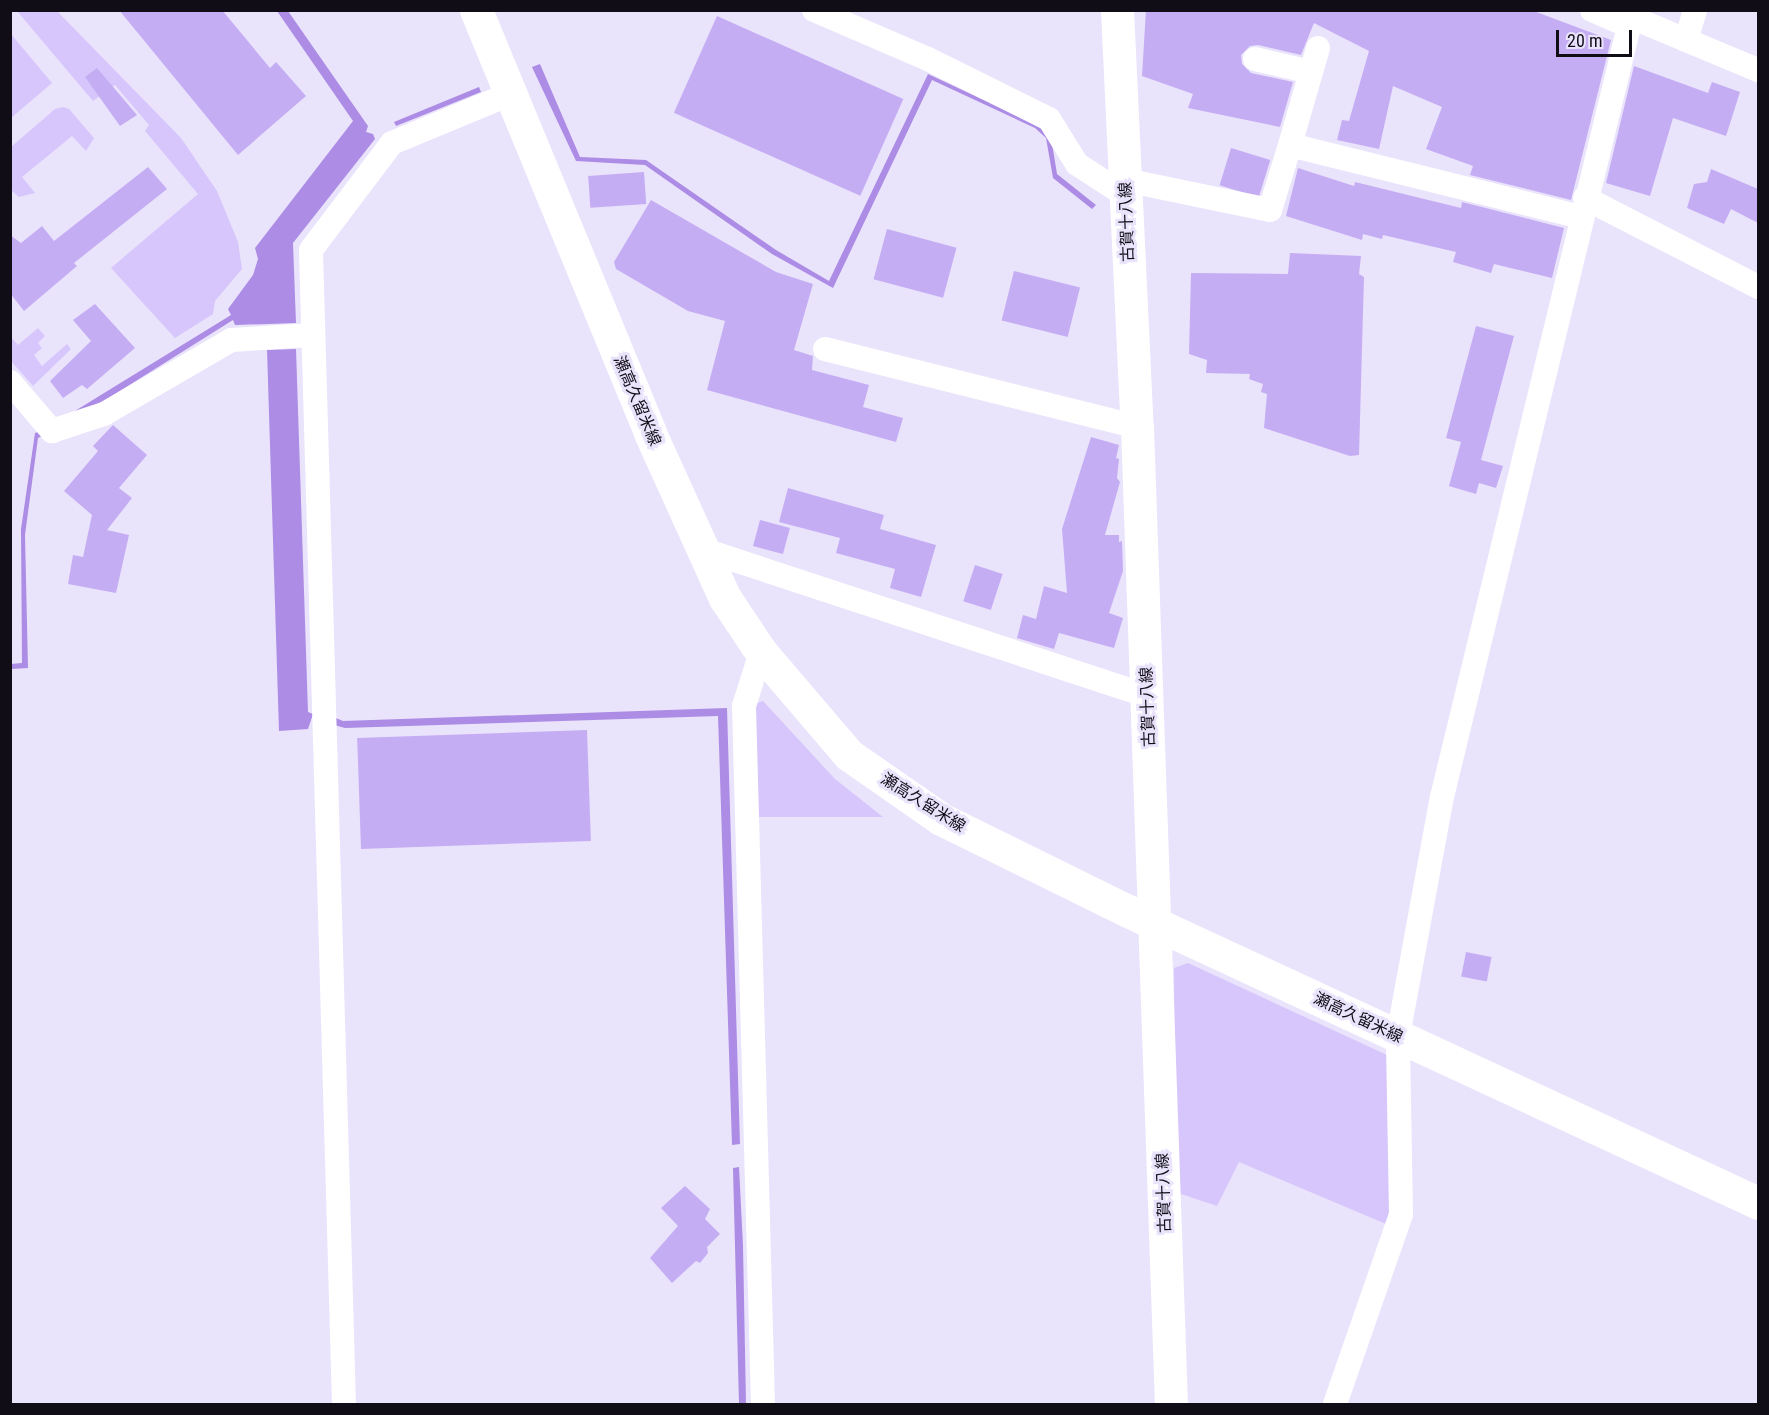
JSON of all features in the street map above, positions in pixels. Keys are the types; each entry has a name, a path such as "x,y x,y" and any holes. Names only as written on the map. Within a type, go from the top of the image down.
{"main road":[{"name":"瀬高久留米線","path":"476,10 701,549 725,598 761,652 849,755 941,819 1156,924 1758,1203"},
{"name":"古賀十八線","path":"1117,10 1137,427 1156,924 1170,1404"}],"street":[{"path":"814,10 928,59 1049,119 1077,164 1125,188 1270,210 1317,48"},
{"path":"1592,10 1631,18 1758,70"},
{"path":"1686,40 1695,10"},
{"path":"1335,1404 1401,1214 1398,1036 1442,797 1583,208 1631,18"},
{"path":"1255,59 1311,72"},
{"path":"344,1404 311,335 311,250 392,144 510,94"},
{"path":"1290,145 1583,208 1758,288"},
{"path":"10,382 52,431 104,414 231,340 311,335"},
{"path":"825,349 1137,427"},
{"path":"701,549 1147,696"},
{"path":"761,652 744,706 763,1404"}],"shaded area":[{"path":"17,11 57,11 181,138 217,191 238,242 242,269 215,301 213,314 175,338 111,268 198,194 145,131 149,125 115,85 93,101"},
{"path":"277,11 288,11 368,126 366,132 373,134 375,139 293,243 296,323 235,325 233,320 96,406 70,414 231,315 228,309 253,275 258,259 255,248 353,121"},
{"path":"11,34 52,83 11,118"},
{"path":"540,64 580,157 646,160 776,250 829,281 928,74 1037,125 1051,137 1057,174 1096,205 1092,209 1053,178 1046,138 1035,128 932,80 833,288 772,254 645,165 576,161 532,67"},
{"path":"479,87 481,92 396,126 394,122"},
{"path":"63,107 69,109 94,138 86,151 72,136 22,177 35,193 19,197 11,190 11,147 55,109"},
{"path":"38,328 45,336 38,343 42,348 34,355 42,366 67,344 71,349 33,386 11,361 11,337 18,345"},
{"path":"296,349 308,712 313,714 308,729 279,731 267,350"},
{"path":"38,432 42,436 38,438 25,535 28,668 11,669 11,664 22,663 21,529 35,433"},
{"path":"763,701 835,779 883,817 752,817 749,706"},
{"path":"727,708 740,1144 732,1145 718,716 345,728 334,725 336,718 343,721"},
{"path":"1188,963 1387,1055 1391,1216 1386,1224 1239,1162 1217,1206 1181,1194 1175,1181 1174,968"},
{"path":"739,1167 746,1404 739,1404 733,1168"}],"building":[{"path":"119,10 222,10 270,68 276,62 306,96 238,155"},
{"path":"1146,10 1531,10 1611,40 1571,200 1470,175 1473,166 1426,149 1442,107 1393,86 1379,149 1337,140 1342,120 1349,121 1369,51 1314,23 1301,55 1258,45 1250,46 1241,55 1242,64 1251,73 1293,82 1280,127 1188,108 1193,94 1142,76"},
{"path":"717,16 903,99 860,196 674,113"},
{"path":"1634,66 1708,93 1712,82 1740,92 1726,136 1673,118 1650,196 1606,183"},
{"path":"97,68 137,115 120,126 85,77"},
{"path":"1231,148 1270,160 1259,197 1220,185"},
{"path":"148,167 167,189 74,263 77,266 24,311 10,293 10,235 21,243 42,226 54,241"},
{"path":"1298,168 1354,186 1355,182 1461,208 1462,202 1564,228 1552,278 1494,264 1491,273 1453,262 1456,252 1383,235 1382,239 1363,234 1362,240 1286,216"},
{"path":"1711,169 1758,189 1758,223 1731,209 1724,224 1687,208 1694,184 1707,182"},
{"path":"644,172 646,204 590,208 588,176"},
{"path":"651,200 776,272 813,284 794,350 813,356 812,370 869,385 863,407 903,418 896,442 707,390 725,321 688,311 616,269 614,262"},
{"path":"887,229 957,248 943,298 874,279"},
{"path":"1290,253 1361,256 1359,274 1364,277 1359,455 1350,456 1264,428 1267,394 1261,392 1263,384 1249,379 1250,374 1206,373 1207,360 1189,354 1191,273 1288,274"},
{"path":"1014,271 1080,287 1068,337 1002,320"},
{"path":"95,304 135,348 87,389 82,385 63,398 50,381 91,341 73,320"},
{"path":"1476,326 1514,336 1481,460 1503,466 1496,488 1479,483 1476,494 1449,486 1461,442 1446,438"},
{"path":"113,425 147,455 119,488 132,498 107,530 129,535 116,593 68,584 73,555 83,557 92,515 64,491 98,451 93,446"},
{"path":"1091,437 1119,445 1116,458 1119,459 1117,478 1120,482 1105,535 1119,535 1119,542 1122,541 1123,571 1109,613 1123,618 1114,648 1059,633 1054,649 1017,638 1023,615 1036,619 1044,586 1067,593 1062,529"},
{"path":"788,488 884,515 880,529 936,545 921,597 890,588 895,569 836,553 840,538 779,522"},
{"path":"760,520 790,528 783,554 753,546"},
{"path":"975,565 1003,574 991,610 963,601"},
{"path":"587,730 591,841 361,849 357,738"},
{"path":"1466,952 1492,957 1487,982 1461,977"},
{"path":"685,1186 710,1209 705,1219 720,1234 707,1247 708,1253 700,1263 696,1261 672,1283 650,1258 678,1226 661,1208"}]}
